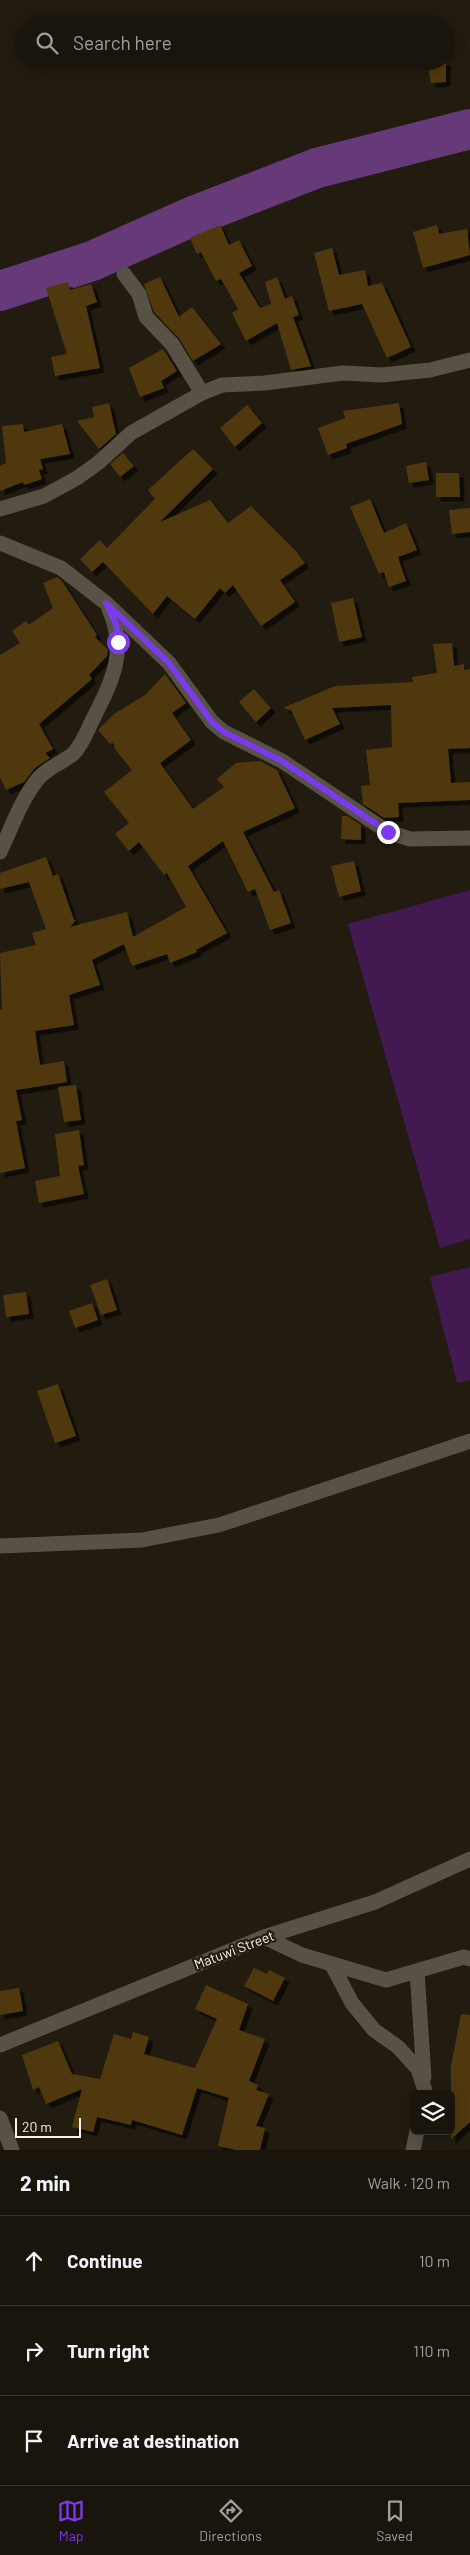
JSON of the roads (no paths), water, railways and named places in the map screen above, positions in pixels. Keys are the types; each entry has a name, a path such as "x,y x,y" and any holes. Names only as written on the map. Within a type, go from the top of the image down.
{"street":[{"path":"124,274 139,294 146,317 172,344 202,393"},
{"path":"0,509 44,496 77,478 98,463 131,433 202,393 222,385 265,383 343,373 382,375 430,370 470,360"},
{"path":"0,543 61,568 106,603 169,663 212,722 224,732 282,761 388,832 410,839 470,838"},
{"path":"0,852 35,782 52,765 74,753 110,685 117,664 118,642 116,624 106,603"},
{"path":"0,1546 142,1540 179,1534 219,1524 470,1441"},
{"name":"Matuwi Street","path":"0,2044 264,1937 375,1902 470,1858"},
{"path":"264,1937 302,1955 386,1980 464,1957 470,1958"},
{"path":"332,1965 352,2003 374,2030 398,2047 418,2069 424,2090"},
{"path":"416,1971 425,2090"},
{"path":"0,2118 12,2150"},
{"path":"413,2150 416,2135"}],"waterway":[{"path":"0,291 92,261 191,217 317,168 470,129"}]}
